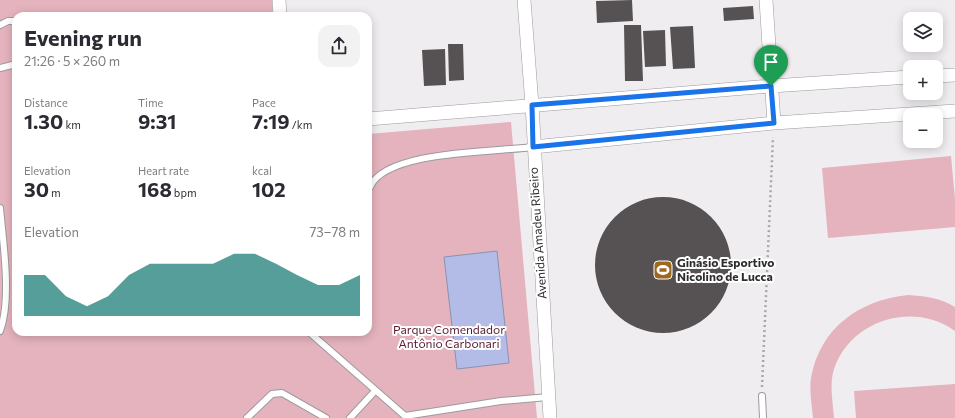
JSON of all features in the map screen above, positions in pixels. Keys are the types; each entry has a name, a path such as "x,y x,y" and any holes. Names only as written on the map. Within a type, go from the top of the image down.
{"street":[{"path":"279,0 280,12"},
{"name":"Avenida Amadeu Ribeiro","path":"524,0 532,105 533,147 550,418"},
{"path":"766,0 774,123"},
{"path":"943,76 955,75"},
{"path":"372,119 771,86 903,77"},
{"path":"533,147 774,123 955,111"}],"lane":[{"path":"0,25 12,20"},
{"path":"0,68 12,65"},
{"path":"372,181 382,172 428,156 533,147"},
{"path":"0,208 5,290 4,320 0,331"},
{"path":"313,336 404,417 501,401 548,397"},
{"path":"350,418 375,391"},
{"path":"247,418 272,394 282,393 326,418"},
{"path":"762,396 763,418"}],"path":[{"path":"762,396 762,366 774,123"}],"green space":[{"name":"Parque Comendador Antônio Carbonari","path":"0,0 272,0 273,12 12,12 12,336 372,336 372,134 511,122 537,418 0,418"},
{"path":"951,156 955,199 955,227 828,238 822,168"},
{"path":"908,295 938,300 955,307 955,331 938,322 921,317 903,317 885,320 869,328 854,338 842,352 834,369 832,387 834,418 813,418 810,393 811,378 816,360 823,345 833,331 844,320 858,310 873,303"},
{"path":"955,384 955,418 856,418 854,391"}],"water":[{"path":"497,251 509,363 457,369 444,257"}],"building":[{"path":"632,0 633,21 597,23 596,1"},
{"path":"753,6 754,19 724,21 723,8"},
{"path":"624,25 641,25 643,81 625,81"},
{"path":"693,26 695,68 673,69 670,27"},
{"path":"665,30 666,66 645,67 643,31"},
{"path":"448,44 463,44 464,80 449,81"},
{"path":"445,49 446,85 424,86 422,50"},
{"name":"Ginásio Esportivo Nicolino de Lucca","path":"663,197 683,200 695,205 711,217 723,233 728,245 731,265 728,285 723,297 711,313 695,325 683,330 663,333 643,330 631,325 615,313 603,297 598,285 595,265 598,245 603,233 615,217 631,205 643,200"}],"place":[{"name":"Ginásio Esportivo Nicolino de Lucca","path":"663,270"}],"route":[{"path":"771,86 774,123 533,147 532,105 771,86"}]}
